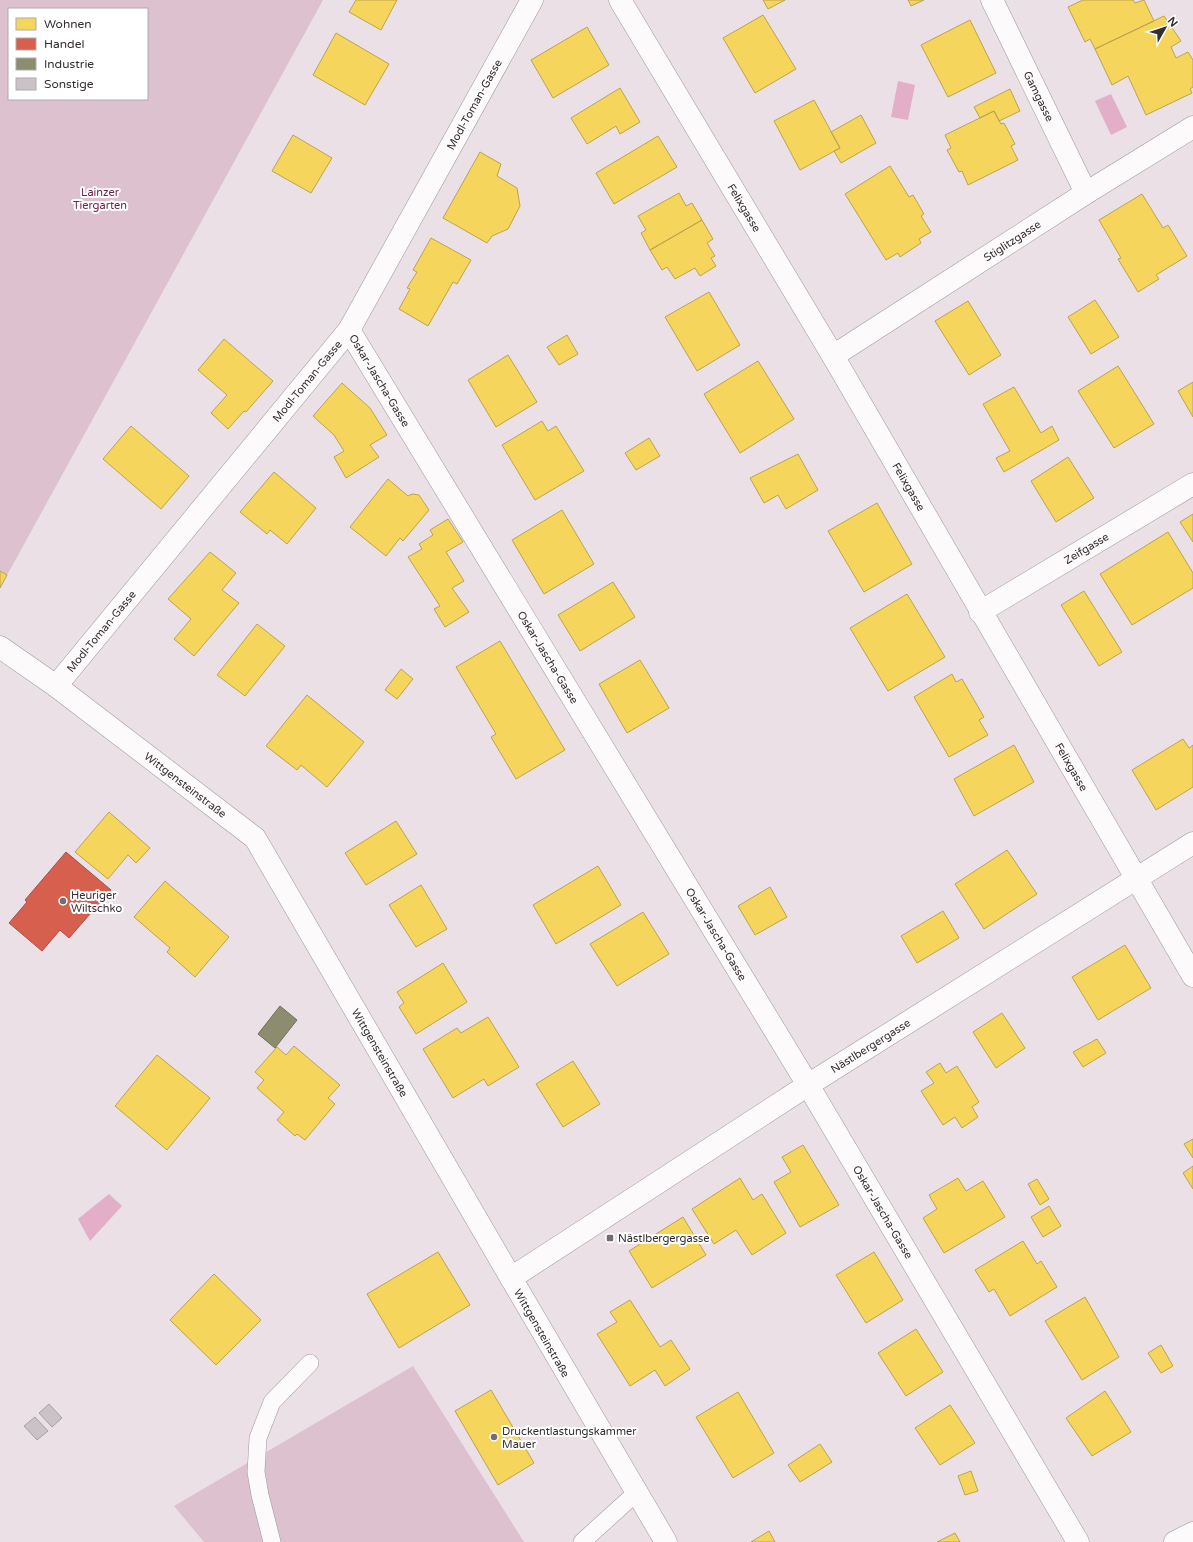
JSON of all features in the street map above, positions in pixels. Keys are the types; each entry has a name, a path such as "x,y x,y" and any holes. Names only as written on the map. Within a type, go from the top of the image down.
{"street":[{"name":"Modl-Toman-Gasse","path":"56,686 349,330 532,0"},
{"name":"Felixgasse","path":"620,0 832,356 1193,976"},
{"name":"Gamgasse","path":"992,0 1086,193"},
{"name":"Stiglitzgasse","path":"832,356 1086,193 1193,127"},
{"name":"Oskar-Jascha-Gasse","path":"349,330 808,1086 1078,1542"},
{"name":"Zeifgasse","path":"980,612 1193,484"},
{"name":"Wittgensteinstraße","path":"0,646 56,686 256,838 510,1278 666,1542"},
{"name":"Nästlbergergasse","path":"510,1278 1136,877 1193,843"},
{"path":"1175,1542 1193,1533"}],"lane":[{"path":"272,1542 260,1495 256,1472 258,1438 272,1402 310,1364"},
{"path":"582,1542 636,1493"}],"green space":[{"name":"Lainzer Tiergarten","path":"0,0 323,0 0,588"},
{"path":"413,1366 524,1542 204,1542 174,1506"}],"shaded area":[{"path":"898,81 915,85 908,120 891,117"},
{"path":"1111,94 1127,127 1111,135 1095,101"},
{"path":"109,1194 122,1206 90,1241 78,1219"}],"building: Wohnen":[{"path":"356,0 397,0 381,30 349,12"},
{"path":"763,0 785,0 768,9"},
{"path":"908,0 924,0 911,6"},
{"path":"1083,0 1133,0 1135,3 1144,0 1154,21 1095,49 1090,39 1085,42 1068,7"},
{"path":"763,15 796,69 755,93 723,38"},
{"path":"1164,16 1181,41 1171,47 1176,58 1188,52 1193,60 1193,87 1190,89 1192,93 1146,115 1128,76 1112,85 1095,49"},
{"path":"970,20 996,73 948,97 921,45"},
{"path":"587,27 609,65 553,98 531,60"},
{"path":"336,33 389,64 365,105 313,75"},
{"path":"620,88 640,122 620,134 616,126 587,144 571,118"},
{"path":"1010,89 1020,111 999,121 994,111 980,118 974,107"},
{"path":"814,100 840,148 800,170 774,121"},
{"path":"994,111 1001,124 1004,123 1015,144 1011,146 1018,160 968,185 962,171 959,172 947,150 951,148 945,135"},
{"path":"861,115 876,143 841,163 834,151 840,148 831,132"},
{"path":"293,135 332,158 311,193 272,171"},
{"path":"658,136 677,167 614,204 596,173"},
{"path":"480,152 501,164 497,176 517,188 520,206 508,229 492,236 487,243 443,218"},
{"path":"890,166 909,197 913,195 924,214 921,216 931,232 919,239 921,243 900,257 898,253 886,260 845,194"},
{"path":"679,193 686,206 692,203 702,220 650,250 641,233 646,230 638,216"},
{"path":"1142,194 1163,228 1168,225 1187,256 1156,275 1159,279 1138,292 1118,259 1121,258 1099,220"},
{"path":"702,220 713,239 707,243 715,256 711,258 716,266 700,276 695,268 675,279 667,267 662,270 650,250"},
{"path":"431,238 471,260 457,284 453,282 428,326 399,309 410,289 407,288 417,272 413,270"},
{"path":"709,292 740,345 697,371 665,317"},
{"path":"1095,300 1119,337 1091,354 1068,317"},
{"path":"968,301 1001,355 969,375 935,321"},
{"path":"567,335 578,354 559,365 547,347"},
{"path":"224,339 273,381 246,412 244,411 228,429 211,413 227,395 198,370"},
{"path":"508,355 537,402 496,427 468,380"},
{"path":"758,361 794,419 740,453 704,394"},
{"path":"1118,366 1154,424 1114,448 1078,391"},
{"path":"1193,382 1193,417 1178,391"},
{"path":"342,383 370,408 387,435 370,445 379,457 346,478 334,457 344,451 334,435 313,416"},
{"path":"1014,387 1041,433 1052,426 1059,440 1004,472 996,458 1010,451 983,404"},
{"path":"542,421 548,431 556,426 584,471 535,500 502,445"},
{"path":"131,426 189,476 161,509 103,459"},
{"path":"649,438 660,456 636,470 625,453"},
{"path":"798,454 818,490 786,509 778,495 764,503 750,478"},
{"path":"1068,457 1094,498 1056,522 1031,481"},
{"path":"274,472 316,508 287,544 270,530 267,534 240,512"},
{"path":"388,479 408,496 412,494 419,495 429,510 403,541 400,538 386,556 350,527"},
{"path":"877,503 912,564 864,592 828,531"},
{"path":"562,510 594,564 544,594 512,540"},
{"path":"1193,514 1193,542 1180,522"},
{"path":"448,519 463,542 446,552 464,581 452,588 469,612 445,627 434,609 440,606 408,557 422,549 419,544 433,535 430,530"},
{"path":"1168,532 1193,573 1193,588 1132,625 1100,574"},
{"path":"210,552 236,573 222,590 239,603 194,656 174,639 191,619 168,599"},
{"path":"0,571 7,575 0,588"},
{"path":"613,582 635,617 580,651 558,615"},
{"path":"1084,591 1122,652 1099,666 1061,605"},
{"path":"907,594 945,657 888,691 850,628"},
{"path":"257,624 285,646 245,696 217,675"},
{"path":"500,641 565,750 516,779 491,737 496,734 456,667"},
{"path":"640,660 669,708 627,733 599,684"},
{"path":"401,669 413,679 397,699 385,690"},
{"path":"952,674 956,682 962,679 984,717 979,720 988,735 949,757 914,697"},
{"path":"307,695 364,742 327,787 301,765 297,770 266,746"},
{"path":"1183,739 1189,748 1193,745 1193,787 1156,810 1132,770"},
{"path":"1014,745 1034,782 974,816 954,779"},
{"path":"109,812 150,848 136,863 128,855 108,879 75,852"},
{"path":"396,821 417,854 366,885 345,853"},
{"path":"1007,850 1037,894 984,929 955,884"},
{"path":"598,866 621,905 556,944 533,905"},
{"path":"165,881 229,937 195,977 167,952 170,948 134,917"},
{"path":"421,885 447,929 416,947 389,905"},
{"path":"770,887 787,917 755,935 738,906"},
{"path":"943,911 959,938 917,963 901,936"},
{"path":"643,912 669,954 617,986 590,944"},
{"path":"1125,945 1151,988 1098,1020 1072,977"},
{"path":"443,963 467,1002 416,1034 399,1007 404,1003 397,992"},
{"path":"1002,1013 1025,1048 996,1068 973,1032"},
{"path":"488,1017 519,1067 488,1086 484,1079 453,1098 423,1049 457,1028 461,1033"},
{"path":"1097,1039 1106,1053 1083,1067 1073,1052"},
{"path":"294,1046 340,1085 328,1098 335,1104 305,1140 297,1134 295,1136 277,1120 284,1112 257,1088 264,1080 255,1072 277,1047 286,1055"},
{"path":"157,1055 210,1098 167,1150 115,1106"},
{"path":"573,1061 600,1104 563,1127 536,1084"},
{"path":"940,1063 946,1073 957,1066 979,1102 972,1107 978,1117 962,1128 955,1117 943,1125 921,1091 934,1083 926,1072"},
{"path":"1193,1139 1193,1158 1184,1144"},
{"path":"803,1145 839,1205 800,1227 774,1182 791,1172 782,1157"},
{"path":"1193,1166 1193,1189 1183,1173"},
{"path":"740,1178 753,1200 762,1194 786,1233 752,1255 736,1230 714,1244 692,1209"},
{"path":"958,1178 966,1191 983,1181 1005,1217 944,1253 923,1218 937,1209 929,1195"},
{"path":"1037,1179 1049,1199 1040,1205 1028,1184"},
{"path":"1049,1206 1061,1226 1043,1237 1031,1217"},
{"path":"683,1217 706,1255 652,1288 629,1251"},
{"path":"1023,1241 1037,1264 1041,1261 1057,1287 1010,1316 994,1289 989,1292 975,1270"},
{"path":"438,1252 470,1305 399,1348 367,1294"},
{"path":"874,1252 903,1300 866,1323 836,1275"},
{"path":"214,1274 261,1320 216,1365 170,1320"},
{"path":"1085,1297 1119,1357 1082,1380 1045,1321"},
{"path":"630,1300 660,1347 671,1340 690,1369 665,1386 655,1370 630,1386 597,1334 617,1322 610,1312"},
{"path":"916,1329 943,1372 906,1396 878,1353"},
{"path":"1161,1345 1173,1366 1161,1373 1148,1353"},
{"name":"Druckentlastungskammer Mauer","path":"491,1390 534,1463 498,1485 455,1411"},
{"path":"1105,1391 1131,1432 1092,1456 1066,1418"},
{"path":"738,1392 774,1453 733,1478 696,1417"},
{"path":"950,1405 975,1443 940,1465 915,1428"},
{"path":"820,1444 832,1462 800,1482 788,1465"},
{"path":"971,1471 978,1491 965,1495 958,1476"},
{"path":"769,1531 775,1542 751,1542"},
{"path":"955,1533 960,1542 937,1542"}],"building: Handel":[{"name":"Heuriger Wiltschko","path":"66,852 111,890 69,938 60,930 42,951 9,923 27,902 25,900"}],"building: Industrie":[{"path":"280,1006 297,1020 275,1048 258,1034"}],"building: Sonstige":[{"path":"49,1404 62,1418 52,1427 39,1413"},
{"path":"35,1417 48,1431 37,1440 24,1426"}],"place":[{"name":"Heuriger Wiltschko","path":"63,901"},
{"name":"Nästlbergergasse","path":"610,1238"},
{"name":"Druckentlastungskammer Mauer","path":"494,1437"}]}
